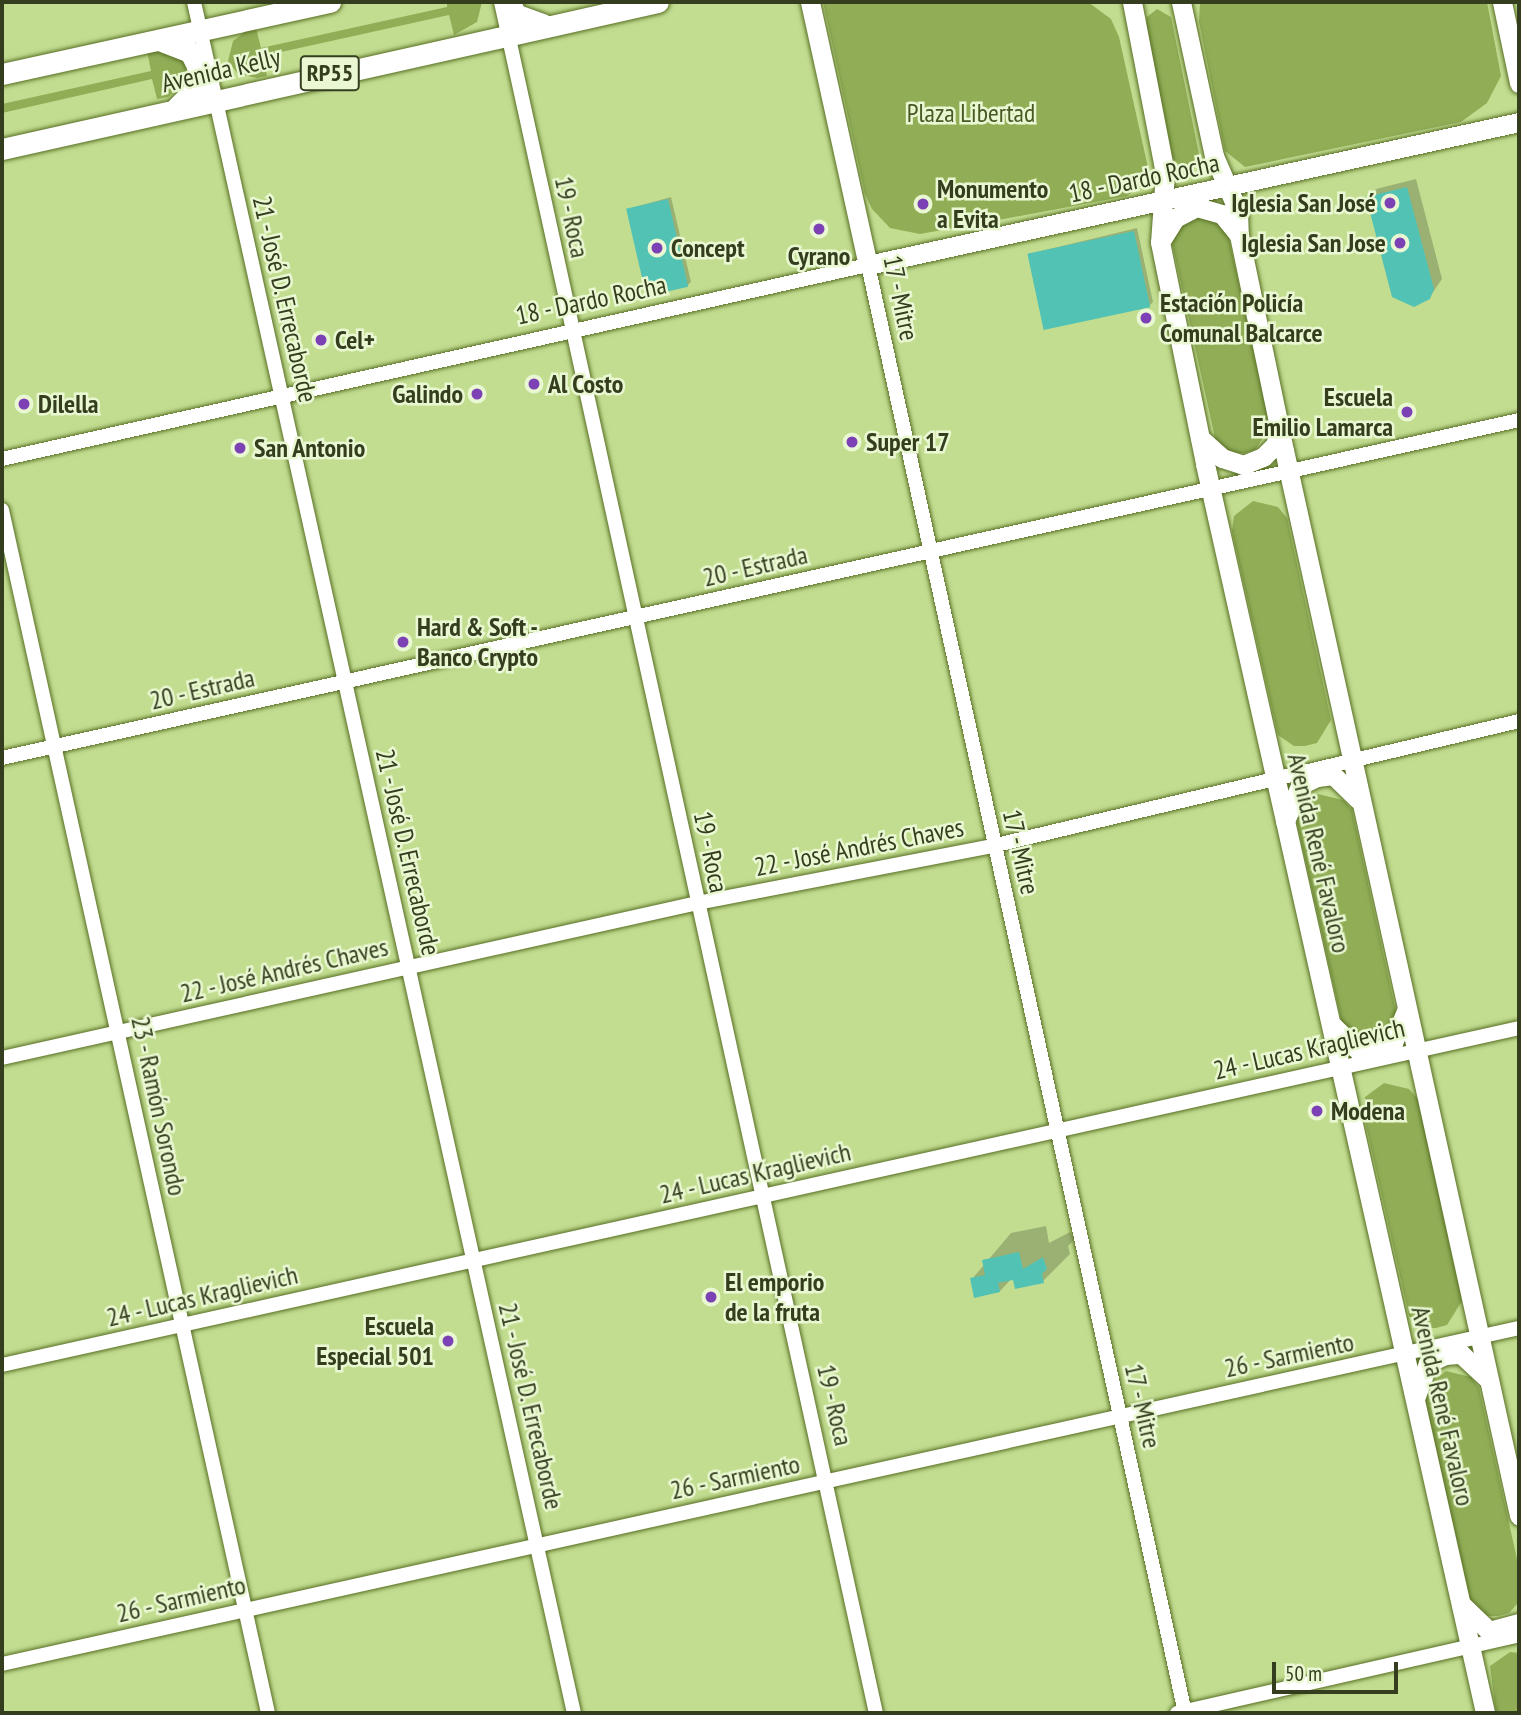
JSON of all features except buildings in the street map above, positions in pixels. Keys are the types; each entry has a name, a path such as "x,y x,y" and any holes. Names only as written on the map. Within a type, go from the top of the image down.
{"main road":[{"name":"Avenida Kelly","path":"2,74 330,2"},
{"path":"510,2 515,14 530,22 549,24"},
{"name":"Avenida Kelly","path":"2,149 507,32 658,2"},
{"name":"17 - Mitre","path":"810,2 868,265"},
{"name":"Avenida René Favaloro","path":"1132,2 1167,198 1158,226 1160,242 1200,438 1485,1713"},
{"name":"Avenida René Favaloro","path":"1181,2 1214,156 1238,211 1239,235 1288,469 1519,1514"},
{"path":"1502,2 1519,83"},
{"path":"156,39 190,52 197,66 199,85 189,99 172,110"},
{"name":"18 - Dardo Rocha","path":"868,265 1519,122"},
{"path":"1160,242 1175,218 1197,207 1222,214 1239,235"},
{"path":"1200,438 1222,458 1243,465 1263,457 1275,445 1280,427"},
{"path":"1285,821 1300,785 1317,777 1334,775 1361,802"},
{"path":"1330,1022 1346,1043 1360,1052 1377,1051 1393,1043 1407,1009"},
{"path":"1415,1401 1428,1363 1445,1355 1461,1354 1476,1363 1490,1382"},
{"path":"1460,1603 1489,1631 1519,1623"}],"street":[{"name":"21 - José D. Errecaborde","path":"194,2 574,1713"},
{"name":"19 - Roca","path":"500,2 761,1196 828,1482 876,1713"},
{"name":"18 - Dardo Rocha","path":"2,459 281,394 868,265"},
{"name":"17 - Mitre","path":"868,265 927,552 1182,1713"},
{"name":"20 - Estrada","path":"2,758 1211,489 1288,469 1519,420"},
{"name":"23 - Ramón Sorondo","path":"2,510 268,1713"},
{"name":"22 - José Andrés Chaves","path":"2,1058 697,904 992,846 1519,722"},
{"name":"24 - Lucas Kraglievich","path":"2,1365 1519,1028"},
{"name":"26 - Sarmiento","path":"2,1664 1405,1356 1519,1328"},
{"path":"1182,1713 1519,1635"}],"green space":[{"path":"447,2 482,2 477,22 454,35 449,15 263,56 267,76 257,78 238,74 228,61 233,41 246,31 256,28 261,48 447,7"},
{"name":"Plaza Libertad","path":"823,2 1088,2 1111,19 1119,37 1149,172 1145,183 1127,196 920,234 890,228 872,209 865,194"},
{"path":"1200,2 1487,2 1501,76 1487,103 1461,122 1245,167 1225,151 1199,22"},
{"path":"1157,9 1171,17 1199,154 1189,168 1181,167 1173,158 1146,25 1147,17"},
{"path":"157,49 183,60 186,68 181,86 168,97 157,99 152,79 2,113 2,104 151,71 147,51"},
{"path":"1196,217 1210,218 1227,230 1270,427 1255,450 1244,453 1233,453 1216,442 1171,238 1177,227"},
{"path":"1253,501 1278,507 1287,518 1331,720 1317,743 1305,746 1294,746 1278,735 1232,531 1234,516"},
{"path":"1318,794 1343,800 1352,810 1396,1012 1381,1036 1370,1039 1359,1039 1343,1027 1297,823 1299,808"},
{"path":"1384,1083 1409,1089 1418,1099 1462,1301 1447,1325 1436,1328 1425,1328 1409,1316 1363,1112 1365,1097"},
{"path":"1446,1371 1471,1377 1479,1388 1519,1568 1518,1603 1509,1613 1498,1616 1487,1616 1471,1604 1425,1400 1427,1386"},
{"path":"1510,1652 1519,1653 1519,1713 1496,1713 1490,1666"}],"place":[{"name":"Iglesia San José","path":"1390,203"},
{"name":"Monumento a Evita","path":"923,204"},
{"name":"Cyrano","path":"819,229"},
{"name":"Iglesia San Jose","path":"1400,243"},
{"name":"Concept","path":"657,248"},
{"name":"Estación Policía Comunal Balcarce","path":"1146,318"},
{"name":"Cel+","path":"321,340"},
{"name":"Al Costo","path":"534,384"},
{"name":"Galindo","path":"477,394"},
{"name":"Dilella","path":"24,404"},
{"name":"Escuela Emilio Lamarca","path":"1407,412"},
{"name":"Super 17","path":"852,442"},
{"name":"San Antonio","path":"240,448"},
{"name":"Hard & Soft - Banco Crypto","path":"403,642"},
{"name":"Modena","path":"1317,1111"},
{"name":"El emporio de la fruta","path":"711,1297"},
{"name":"Escuela Especial 501","path":"448,1341"}]}
